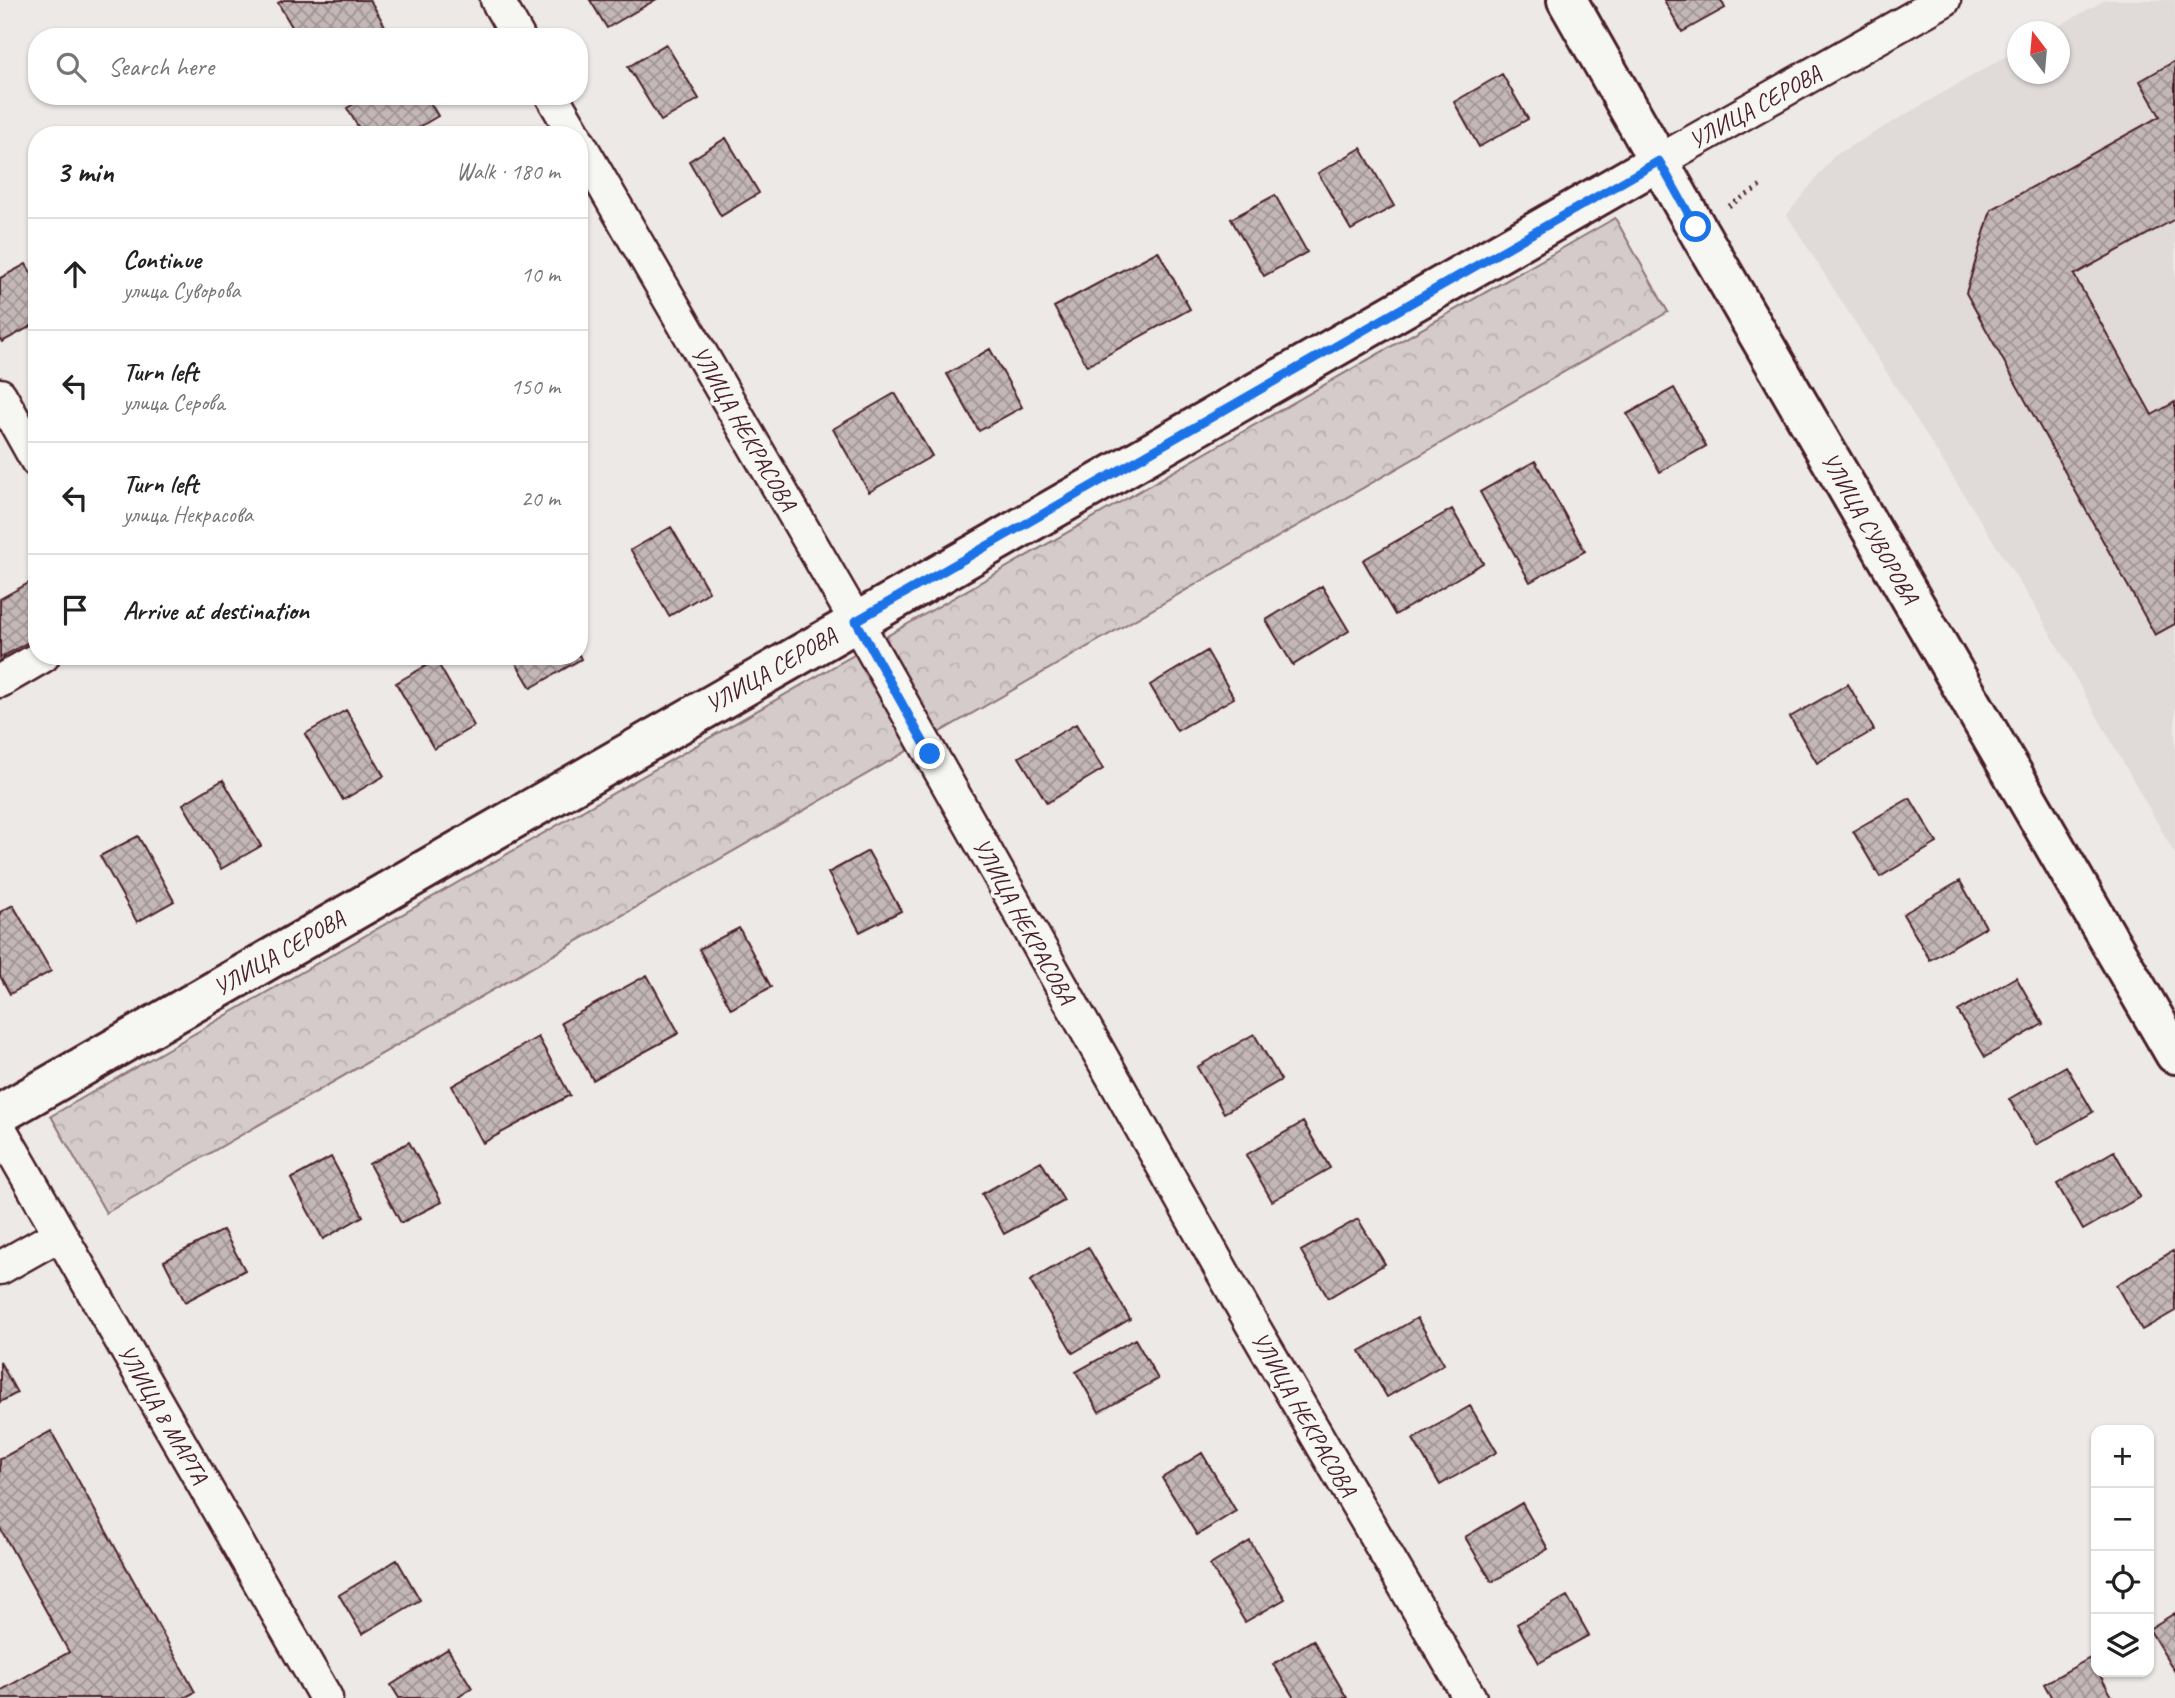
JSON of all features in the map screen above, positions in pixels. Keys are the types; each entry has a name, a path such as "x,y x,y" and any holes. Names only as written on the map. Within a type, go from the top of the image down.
{"street":[{"path":"497,0 513,28"},
{"name":"УЛИЦА СУВОРОВА","path":"1567,0 2175,1054"},
{"name":"УЛИЦА СЕРОВА","path":"0,1114 856,621 1944,0"},
{"path":"557,105 570,126"},
{"name":"УЛИЦА НЕКРАСОВА","path":"588,159 856,621 1253,1326 1470,1698"},
{"path":"0,395 28,445"},
{"path":"0,681 28,665"},
{"name":"УЛИЦА 8 МАРТА","path":"0,1129 326,1698"},
{"path":"0,1268 60,1234"}],"path":[{"path":"1723,210 1764,184"}],"shaded area":[{"path":"2105,0 2175,0 2175,854 2039,613 1787,215 1834,156 2007,56 2007,84 2070,84 2070,21 2068,21"}],"green space":[{"path":"1615,218 1668,312 106,1213 51,1116"}],"building":[{"path":"284,0 370,0 386,28 293,28 278,3"},
{"path":"590,0 655,0 607,28"},
{"path":"1664,0 1721,0 1725,8 1682,32"},
{"path":"666,44 699,99 661,121 628,67"},
{"path":"2175,61 2175,219 2074,275 2152,415 2175,402 2175,624 2155,635 1966,293 1991,210 2160,116 2140,81"},
{"path":"1502,74 1528,119 1479,147 1454,102"},
{"path":"352,105 431,105 438,116 421,126 358,126 347,108"},
{"path":"726,138 759,193 721,216 689,161"},
{"path":"1361,148 1394,206 1351,230 1318,173"},
{"path":"1275,195 1307,252 1264,276 1231,219"},
{"path":"1158,251 1190,309 1087,366 1054,307"},
{"path":"26,264 28,267 28,328 2,342 0,339 0,278"},
{"path":"990,349 1022,407 979,431 947,374"},
{"path":"1674,388 1706,446 1660,472 1627,414"},
{"path":"895,393 932,456 869,492 833,429"},
{"path":"1535,461 1585,551 1530,582 1480,492"},
{"path":"1452,509 1483,563 1395,615 1363,560"},
{"path":"671,527 709,592 669,616 631,550"},
{"path":"28,583 28,642 0,658 0,599"},
{"path":"1322,586 1349,631 1293,665 1266,620"},
{"path":"1207,651 1234,698 1177,731 1150,685"},
{"path":"427,665 439,665 474,726 434,749 396,683"},
{"path":"517,665 571,665 531,688"},
{"path":"1848,684 1874,730 1817,763 1790,717"},
{"path":"346,710 384,776 343,800 305,734"},
{"path":"1076,724 1103,769 1047,803 1019,757"},
{"path":"223,780 261,846 221,869 183,804"},
{"path":"1910,798 1937,843 1880,877 1853,831"},
{"path":"138,836 174,901 137,922 100,856"},
{"path":"868,851 901,911 860,932 828,873"},
{"path":"1960,881 1986,927 1930,960 1903,914"},
{"path":"13,905 51,971 10,994 0,976 0,912"},
{"path":"739,928 771,987 731,1009 699,949"},
{"path":"647,975 679,1033 593,1080 561,1023"},
{"path":"2016,977 2043,1024 1985,1057 1958,1011"},
{"path":"1254,1034 1281,1080 1224,1113 1197,1067"},
{"path":"538,1037 570,1095 483,1143 452,1086"},
{"path":"2066,1066 2093,1112 2036,1145 2009,1099"},
{"path":"1303,1122 1330,1168 1272,1201 1246,1155"},
{"path":"409,1142 442,1202 401,1223 369,1164"},
{"path":"2114,1151 2140,1197 2083,1230 2057,1184"},
{"path":"331,1157 363,1216 323,1239 291,1179"},
{"path":"1041,1161 1064,1201 1004,1234 982,1194"},
{"path":"1358,1219 1385,1264 1328,1298 1301,1251"},
{"path":"223,1230 245,1270 185,1302 164,1261"},
{"path":"1088,1247 1130,1319 1073,1353 1030,1281"},
{"path":"2173,1251 2175,1311 2142,1330 2116,1285"},
{"path":"1417,1318 1444,1364 1387,1397 1360,1351"},
{"path":"1135,1339 1158,1379 1099,1412 1076,1372"},
{"path":"0,1362 17,1393 0,1402"},
{"path":"1470,1406 1497,1452 1440,1485 1413,1439"},
{"path":"51,1431 195,1692 184,1698 0,1698 0,1691 69,1652 0,1528 0,1459"},
{"path":"1202,1453 1236,1511 1197,1535 1162,1478"},
{"path":"1522,1503 1548,1549 1492,1582 1465,1537"},
{"path":"1250,1541 1285,1599 1245,1622 1210,1565"},
{"path":"397,1560 420,1600 362,1634 339,1595"},
{"path":"1567,1596 1589,1635 1539,1663 1517,1624"},
{"path":"2175,1613 2175,1672 2154,1637 2154,1626"},
{"path":"1313,1640 1347,1698 1294,1698 1273,1664"},
{"path":"448,1649 472,1688 457,1698 399,1698 391,1685"},
{"path":"2090,1658 2091,1677 2101,1677 2113,1698 2052,1698 2044,1684"}],"route":[{"path":"930,754 856,621 1659,161 1696,227"}]}
